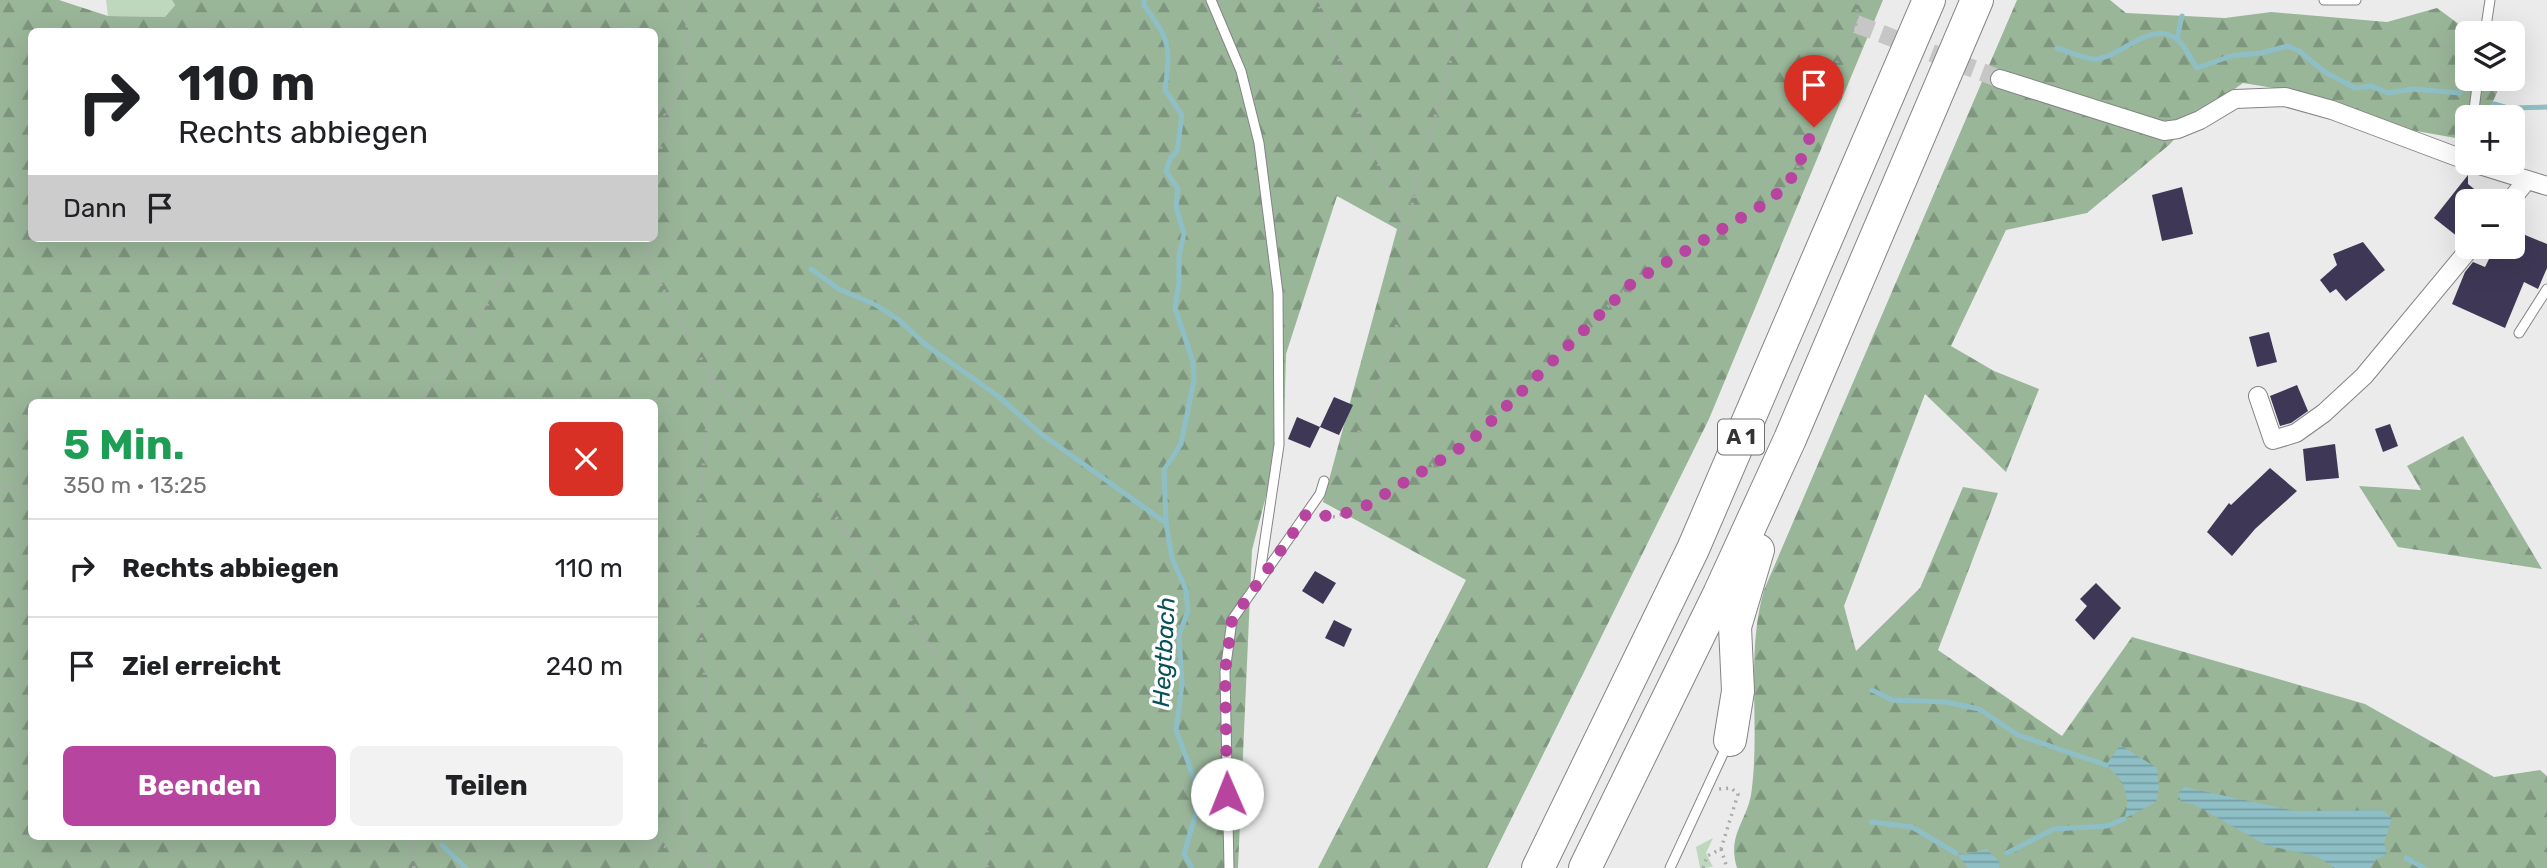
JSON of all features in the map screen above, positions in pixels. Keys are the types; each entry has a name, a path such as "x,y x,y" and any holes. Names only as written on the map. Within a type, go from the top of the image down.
{"highway":[{"name":"A 1","path":"1538,868 1693,550 1929,0"},
{"name":"A 1","path":"1585,868 1719,594 1790,439 1977,0"},
{"path":"1730,740 1738,691 1735,627 1790,439"}],"street":[{"path":"2000,79 2164,131 2178,129 2200,120 2235,99 2285,97 2332,110 2455,156"},
{"path":"2511,175 2547,186"},
{"path":"2520,189 2527,180"},
{"path":"2258,396 2273,440 2296,433 2325,413 2364,376 2461,259"}],"lane":[{"path":"1211,0 1241,71 1259,143 1278,292 1279,445 1259,580"},
{"path":"2325,0 2356,0"},
{"path":"2487,21 2490,0"},
{"path":"2519,333 2547,289"},
{"path":"1229,868 1225,672 1232,620 1320,494 1325,481"},
{"path":"1670,868 1730,740"}],"path":[{"path":"658,163 667,117 687,68 687,20 681,0"},
{"path":"1317,0 1406,233"},
{"path":"1349,457 1383,372 1407,291 1406,233 1414,192 1430,141 1465,0"},
{"path":"1307,513 1335,517 1367,505 1470,442 1633,282 1771,200 1795,174 1836,64 1856,24 1857,0"},
{"path":"658,108 667,117"},
{"path":"420,399 467,342 523,242"},
{"path":"647,242 650,265 711,377 790,461 850,535 963,692 981,759 987,811 987,868"},
{"path":"708,868 681,816 709,730 695,561 711,377"},
{"path":"0,488 28,488"},
{"path":"1707,790 1731,788 1738,794 1721,849 1727,868"},
{"path":"413,840 411,844 414,868"},
{"path":"648,840 703,861"},
{"path":"1703,868 1707,856 1721,849"}],"green space":[{"path":"0,0 59,0 108,16 165,17 175,5 172,0 1883,0 1709,419 1487,868 1318,868 1466,580 1323,502 1397,229 1337,196 1286,354 1284,426 1252,550 1238,868 0,868"},
{"path":"106,0 172,0 175,5 165,17 108,16"},
{"path":"2017,0 2110,0 2126,13 2225,18 2271,12 2387,22 2437,8 2455,21 2455,91 2498,91 2491,105 2455,105 2455,138 2405,129 2286,90 2243,83 2194,118 2169,145 2087,213 2006,230 1951,346 1994,371 2039,389 2006,472 1925,394 1844,606 1856,651 1920,588 1963,487 1998,493 1938,650 2062,736 2132,637 2365,704 2494,777 2540,770 2547,776 2547,868 1737,868 1734,847 1749,805 1754,769 1755,640 1764,590"},
{"path":"2463,436 2542,569 2398,547 2359,486 2421,490 2407,466"},
{"path":"1713,838 1706,853 1713,867 1700,868 1696,847"}],"water":[{"path":"2120,745 2157,768 2159,787 2156,802 2124,819 2127,803 2125,789 2118,776 2106,765"},
{"path":"2184,787 2295,811 2382,810 2392,818 2384,842 2387,854 2376,859 2370,868 2335,868 2318,857 2266,845 2193,804 2181,802 2178,793"},
{"path":"1987,849 1999,861 1999,868 1968,868 1956,853 1966,854"}],"building":[{"path":"2468,175 2468,184 2474,189 2457,189"},
{"path":"2182,187 2193,234 2162,241 2152,195"},
{"path":"2455,191 2455,235 2434,218"},
{"path":"2525,235 2547,244 2547,268 2538,289 2524,282 2505,328 2452,304 2465,272 2473,262 2485,267 2489,259 2525,259"},
{"path":"2363,242 2385,270 2346,301 2336,289 2330,293 2320,280 2337,265 2333,254"},
{"path":"2269,332 2277,362 2257,367 2249,337"},
{"path":"2297,385 2308,411 2291,423 2280,426 2270,396"},
{"path":"1334,397 1353,405 1339,435 1320,427"},
{"path":"1297,417 1320,427 1310,448 1288,439"},
{"path":"2390,424 2398,446 2383,452 2375,429"},
{"path":"2335,444 2339,478 2306,481 2303,449"},
{"path":"2270,468 2297,491 2255,529 2232,556 2207,532 2229,503 2231,505"},
{"path":"1315,571 1336,583 1323,604 1302,591"},
{"path":"2096,583 2121,608 2094,640 2075,620 2087,606 2080,599"},
{"path":"1334,620 1352,629 1344,647 1325,638"}],"waterway":[{"name":"Hegtbach","path":"1144,0 1144,5 1159,27 1166,44 1168,63 1165,90 1182,115 1177,151 1170,159 1166,171 1178,189 1176,207 1184,234 1179,255 1175,308 1193,362 1194,380 1181,444 1164,470 1166,523 1172,558 1186,590 1188,611 1179,635 1182,684 1176,730 1194,778 1198,806 1184,854 1192,868"},
{"path":"2177,39 2182,16"},
{"path":"2057,48 2095,59 2115,53 2147,36 2168,34 2181,43 2197,68 2231,56 2261,53 2288,46 2299,51 2325,72 2355,88 2371,86 2388,93 2413,89 2460,93"},
{"path":"2494,104 2508,108 2547,107"},
{"path":"811,269 839,289 876,305 899,320 926,345 998,396 1040,433 1166,523"},
{"path":"1872,690 1892,700 1946,702 1979,709 2018,735 2106,765"},
{"path":"2007,853 2054,829 2107,826 2124,819"},
{"path":"1871,822 1912,827 1956,853"},
{"path":"442,845 466,868"},
{"path":"2406,858 2424,868"}],"tunnel":[{"path":"1856,24 2000,79"}],"route":[{"path":"1227,794 1225,672 1232,620 1307,513 1335,517 1367,505 1470,442 1633,282 1771,200 1795,174 1814,127"}]}
